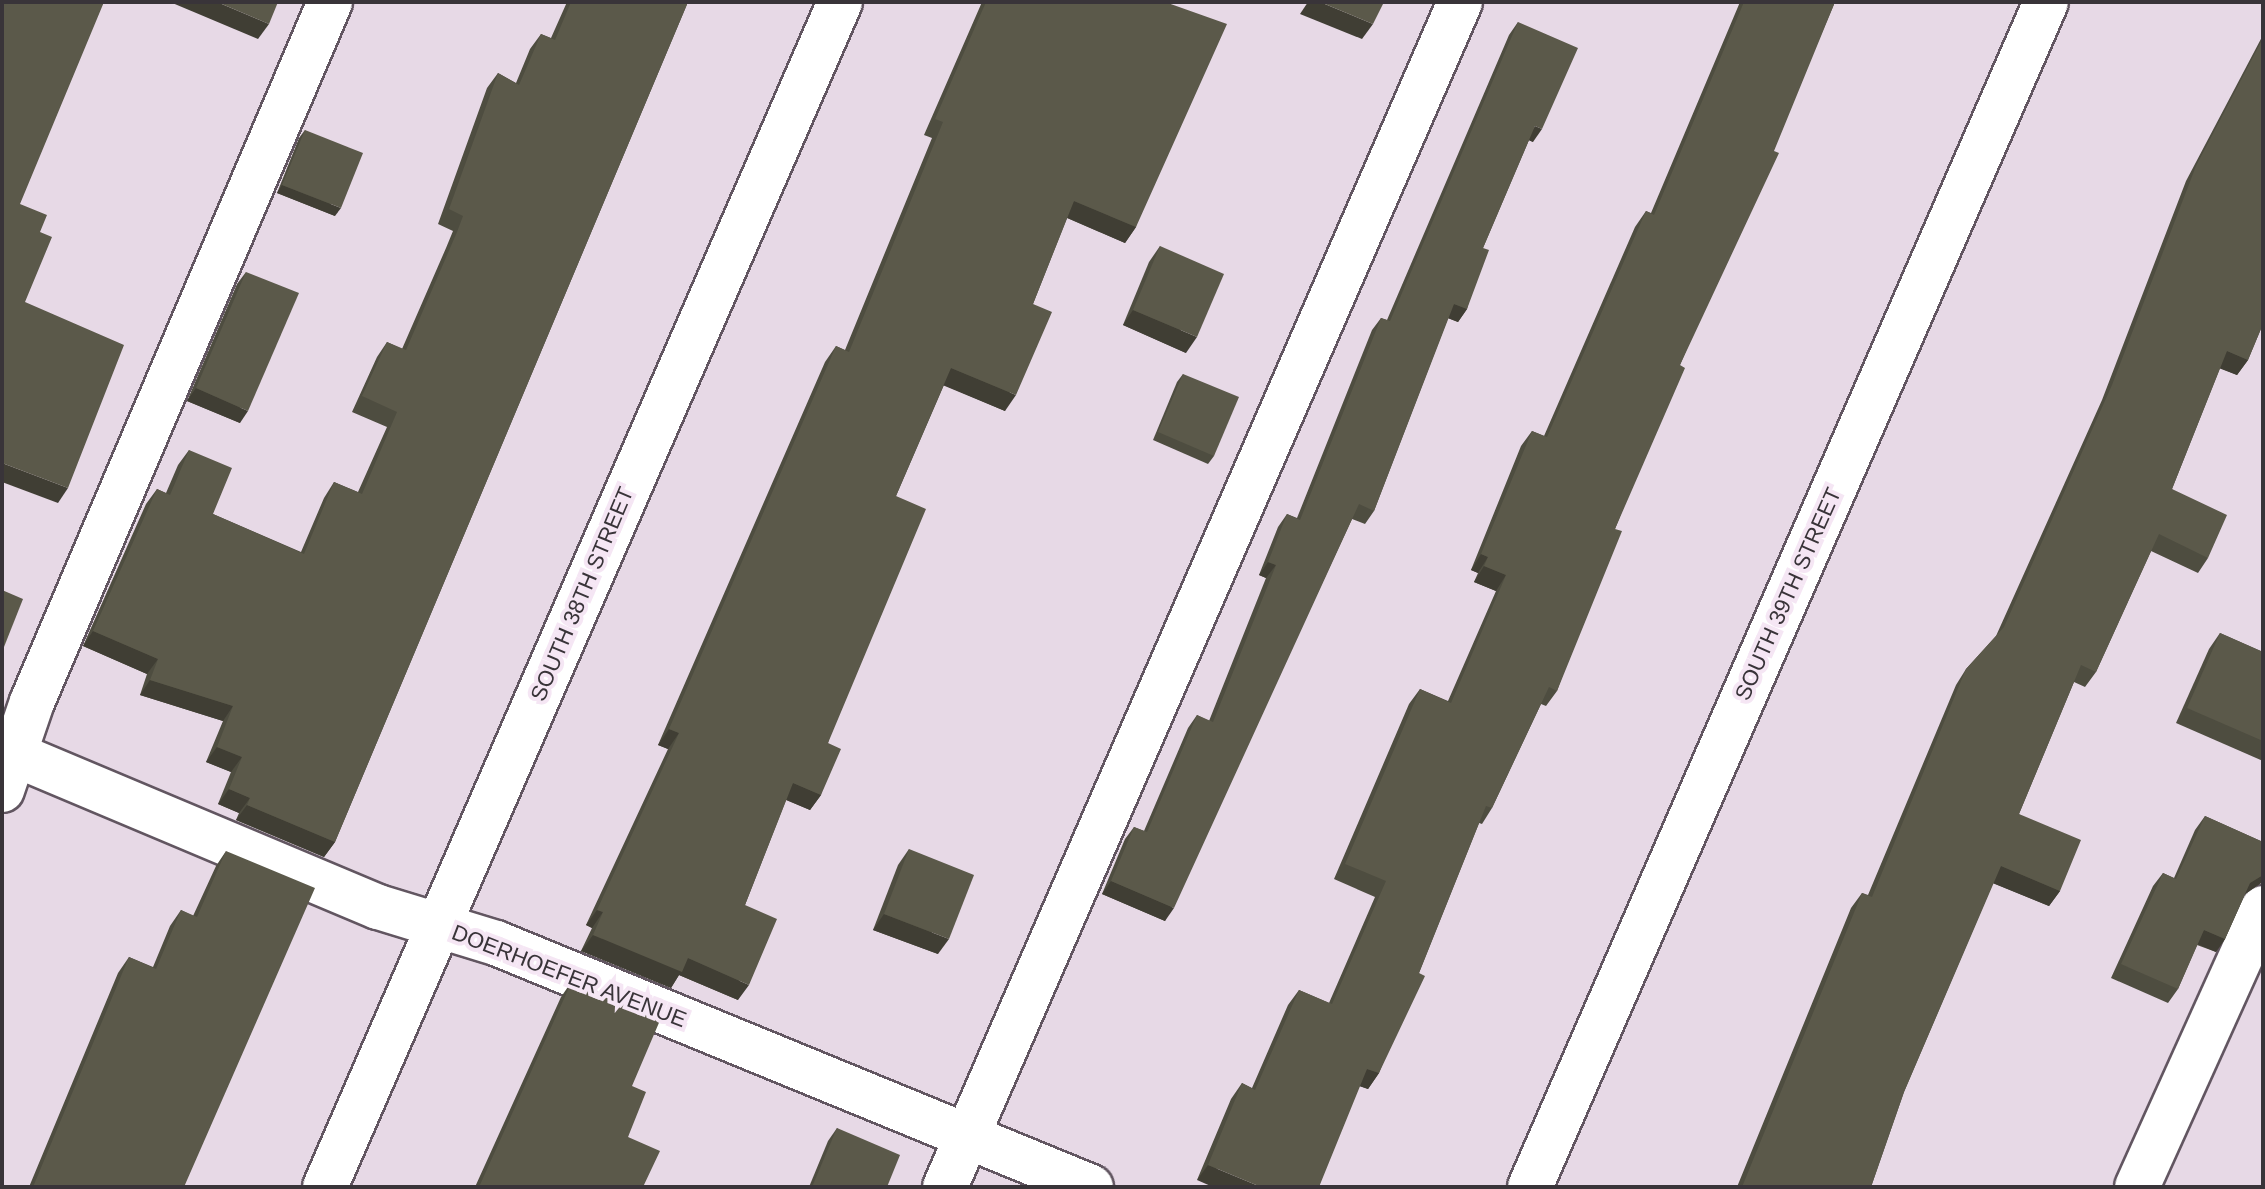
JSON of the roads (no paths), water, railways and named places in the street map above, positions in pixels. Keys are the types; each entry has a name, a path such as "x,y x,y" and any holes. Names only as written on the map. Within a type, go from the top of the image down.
{"street":[{"path":"7,765 330,2"},
{"name":"SOUTH 38TH STREET","path":"325,1187 840,2"},
{"path":"945,1187 1460,2"},
{"name":"SOUTH 39TH STREET","path":"1530,1187 2046,2"},
{"name":"DOERHOEFER AVENUE","path":"7,765 438,926 1091,1187"},
{"path":"2137,1187 2263,908"}]}
